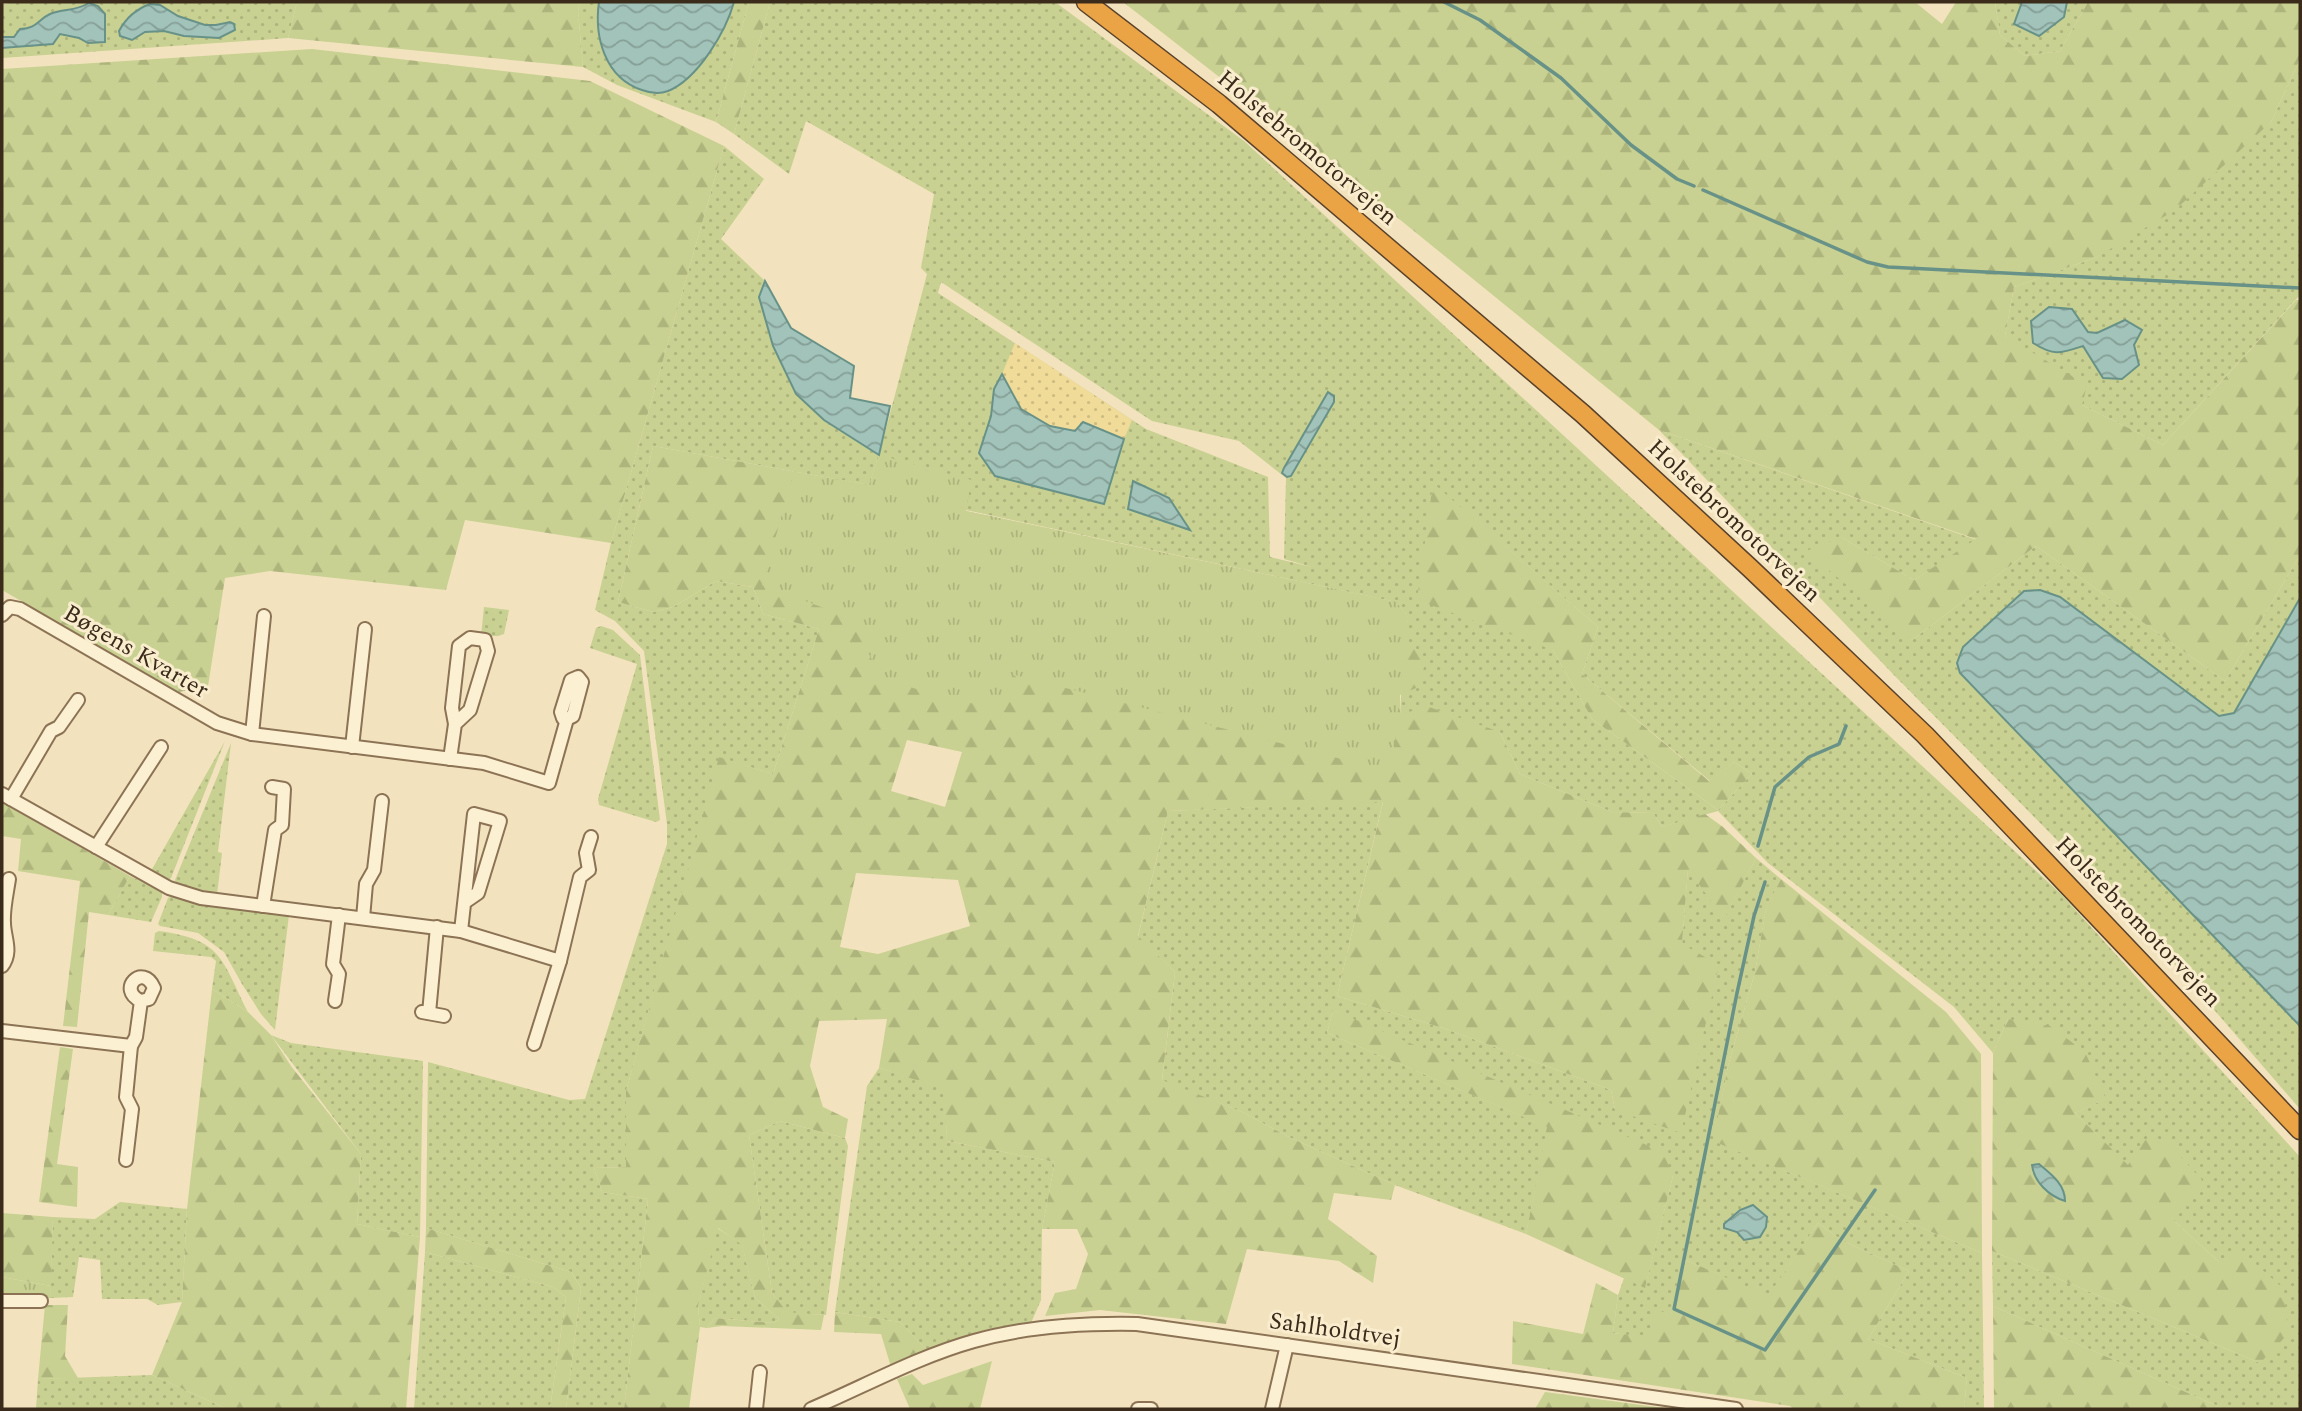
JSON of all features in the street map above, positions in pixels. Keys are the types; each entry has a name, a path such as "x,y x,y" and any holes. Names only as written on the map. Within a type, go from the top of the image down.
{"highway":[{"name":"Holstebromotorvejen","path":"1086,2 1250,130 1583,414 1750,568 1925,735 2300,1130"}],"street":[{"name":"Bøgens Kvarter","path":"2,615 10,607 20,609 217,723 252,734 484,763 549,783 567,719"},
{"path":"252,734 264,615"},
{"path":"352,747 365,629"},
{"path":"450,759 455,724 452,708 459,646 470,638 485,640 488,651 470,710 455,724"},
{"path":"78,700 59,727 51,731 7,796 169,888 201,898 461,931 560,961"},
{"path":"96,847 161,747"},
{"path":"262,906 275,830 282,825 284,789 272,787"},
{"path":"363,918 366,884 374,870 382,801"},
{"path":"461,931 474,814 500,821 478,893 466,902"},
{"path":"534,1044 560,961 580,877 589,870 586,853 591,837"},
{"path":"2,966 5,962 8,937 4,926 9,879"},
{"path":"335,1001 339,974 333,964 339,915"},
{"path":"437,927 425,1013 444,1016"},
{"path":"126,1160 132,1109 126,1097 131,1046 136,1037 141,1001"},
{"path":"2,1031 131,1046"},
{"path":"2,1301 41,1301"},
{"name":"Sahlholdtvej","path":"811,1409 930,1356 1001,1334 1087,1323 1137,1324 1736,1409"},
{"path":"1272,1409 1287,1345"},
{"path":"756,1409 760,1372"},
{"path":"1138,1409 1151,1409"}],"green space":[{"path":"13,2 297,2 288,38 2,58 2,5"},
{"path":"297,2 580,2 578,11 583,67 288,38"},
{"path":"580,2 749,2 716,122 617,85 583,67 578,11"},
{"path":"749,2 770,2 734,134 716,122"},
{"path":"770,2 1055,2 1244,141 2061,894 2300,1157 2300,1409 2224,1409 1993,1306 1992,1251 2260,1363 2219,1262 2173,1220 2128,1166 2075,1113 2105,1099 2008,1019 1993,1053 1954,1007 1768,863 1718,811 1662,827 1653,813 1612,812 1520,774 1500,732 1400,715 1404,640 1408,617 1396,602 966,510 879,455 927,274 921,268 934,194 806,121 789,174 734,134","holes":["941,282 1152,421 1239,441 1286,478 1284,559 1312,567 1270,557 1268,477 1146,429 938,293","1433,484 1598,627 1582,674 1710,781 1734,762 1752,774 1718,810 1592,719 1553,650"]},
{"path":"1123,2 1915,2 1942,24 1956,2 1995,2 2000,35 2025,56 2060,51 2088,2 2300,2 2300,59 2271,122 2175,210 2097,257 2014,287 2005,336 2087,385 2082,405 2163,445 2296,300 2300,300 2300,555 2225,681 2036,546 1912,640 1806,551 1841,537 1914,580 1976,539 1659,430 1340,171"},
{"path":"1995,2 2088,2 2060,51 2025,56 2000,35"},
{"path":"312,49 590,81 724,146 611,543 465,520 446,590 270,571 225,578 208,686 179,692 2,590 2,69"},
{"path":"2300,59 2300,295 2163,445 2082,405 2005,336 2014,287 2097,257 2271,122"},
{"path":"724,146 764,179 721,239 765,281 759,297 773,346 824,420 879,455 869,485 653,446 618,602 653,612 673,607 716,581 753,587 763,614 819,629 773,774 720,758 626,1091 626,1167 594,1168 602,1192 648,1199 624,1409 566,1409 581,1288 571,1272 426,1228 428,1062 569,1100 585,1099 667,844 667,824 644,651 615,621 595,610 611,543"},
{"path":"1659,430 1977,540 1914,580 1841,537 1912,640 2036,546 2225,681 2300,555 2300,598 2234,713 2219,716 2060,597 2040,590 2024,591 1963,647 1960,674 2300,1026 2300,1109 2139,923 1892,673"},
{"path":"653,446 869,485 879,455 971,480 966,511 1396,602 1408,617 1404,640 1427,660 1416,688 1400,695 1400,714 1429,707 1500,732 1520,774 1612,812 1653,813 1662,827 1705,814 1756,858 1724,919 1688,869 1682,944 1719,965 1681,1133 1615,1110 1611,1090 1446,1029 1337,996 1383,802 1168,811 1138,936 1175,972 1162,1080 1240,1111 1291,1138 1395,1185 1391,1200 1334,1193 1328,1219 1377,1256 1373,1283 1339,1261 1247,1249 1226,1324 1100,1310 1045,1316 1055,1293 1076,1289 1088,1254 1077,1229 1042,1229 1055,1162 947,1141 944,1089 879,1068 887,1019 819,1021 810,1066 823,1107 848,1119 845,1138 780,1121 749,1135 772,1293 787,1312 824,1315 821,1330 722,1326 707,1328 715,1318 774,1323 779,1319 755,1298 742,1245 718,1228 698,1306 700,1327 689,1409 624,1409 648,1199 602,1192 594,1168 626,1167 626,1091 719,757 773,774 819,629 763,614 753,587 716,581 673,607 653,612 618,602","holes":["907,740 962,752 945,807 891,791","856,873 958,880 970,926 878,954 840,947"]},
{"path":"879,455 971,480 966,511 1396,602 1408,617 1392,772 1015,675 994,709 882,680 851,618 762,585 794,472 869,485"},
{"path":"1433,483 1598,627 1582,674 1709,781 1734,762 1752,774 1718,810 1592,719 1553,650 1417,600"},
{"path":"484,607 509,610 504,634 481,636"},
{"path":"601,626 613,630 640,655 660,820 656,822 599,805 598,799 637,664 590,648 596,628"},
{"path":"225,741 171,878 167,881 151,871"},
{"path":"231,743 218,852 222,853 217,895 176,884 175,880"},
{"path":"1383,801 1337,996 1446,1029 1611,1090 1615,1110 1682,944 1688,868 1724,918 1756,858 1781,879 1766,909 1755,972 1728,1066 1714,1141 1982,1253 1984,1409 1964,1409 1967,1378 1868,1339 1909,1271 1841,1240 1818,1223 1768,1297 1686,1260 1671,1315 1649,1338 1613,1333 1618,1295 1624,1278 1645,1287 1673,1176 1333,1010 1327,1033 1548,1127 1526,1234 1395,1185 1291,1138 1240,1111 1162,1081 1175,972 1138,937 1168,811"},
{"path":"2,802 130,876 108,915 89,912 77,1027 63,1026 80,881 18,871 21,839 2,836"},
{"path":"130,876 162,892 151,922 108,915"},
{"path":"1781,879 1946,1012 1981,1054 1982,1253 1713,1141 1728,1066 1755,972 1766,908"},
{"path":"172,896 198,903 289,915 275,1030 261,1014 224,952 198,933 158,924 168,898"},
{"path":"159,931 196,940 217,955 225,965 248,1012 212,989 216,961 211,957 153,951 155,933"},
{"path":"212,989 248,1012 271,1035 291,1066 361,1154 357,1224 420,1237 406,1409 227,1409 152,1375 182,1302 187,1209"},
{"path":"1333,1010 1663,1152 1673,1176 1645,1288 1526,1234 1547,1127 1327,1033"},
{"path":"2008,1019 2050,1026 2085,1052 2106,1099 2075,1113 2128,1165 2146,1139 2167,1142 2202,1180 2173,1220 2219,1262 2241,1251 2284,1289 2288,1334 2260,1363 1992,1251 1993,1053"},
{"path":"271,1035 291,1043 423,1061 420,1237 357,1224 361,1154"},
{"path":"60,1047 73,1049 57,1164 78,1167 77,1207 39,1202"},
{"path":"879,1068 945,1088 947,1141 1055,1162 1042,1229 1041,1300 1031,1323 978,1333 927,1350 900,1322 835,1312 867,1086"},
{"path":"780,1121 845,1138 848,1146 826,1315 787,1313 772,1293 749,1135"},
{"path":"120,1202 187,1209 182,1302 158,1305 147,1299 102,1299 100,1260 79,1257 73,1297 50,1298 53,1217 95,1219"},
{"path":"2,1213 53,1217 51,1286 2,1277"},
{"path":"1818,1223 1841,1240 1909,1271 1868,1339 1967,1378 1964,1409 1794,1409 1790,1406 1512,1364 1513,1321 1583,1334 1596,1283 1618,1295 1613,1333 1648,1337 1656,1310 1671,1314 1686,1260 1768,1296"},
{"path":"426,1228 571,1272 581,1288 566,1409 550,1409 566,1297 553,1287 425,1252"},
{"path":"717,1228 742,1244 755,1298 779,1319 774,1323 715,1318 707,1328 700,1327 698,1306"},
{"path":"425,1252 553,1287 566,1297 550,1409 414,1409"},
{"path":"2,1277 51,1286 50,1298 2,1295"},
{"path":"45,1305 68,1305 65,1356 78,1378 38,1379"},
{"path":"1993,1306 2224,1409 1994,1409"},
{"path":"835,1312 900,1322 927,1350 891,1367 881,1334 834,1332"},
{"path":"992,1361 980,1409 910,1409 897,1379 912,1374 923,1385"},
{"path":"152,1375 227,1409 36,1409 38,1379"},
{"path":"1545,1392 1671,1409 1535,1409"}],"sand":[{"path":"1015,343 1132,420 1124,439 1083,422 1075,431 1050,426 1021,409 1002,374"}],"water":[{"path":"599,2 734,2 718,40 700,65 679,85 658,93 629,84 611,66 598,29"},
{"path":"2022,2 2067,2 2064,17 2039,36 2014,24"},
{"path":"89,3 98,6 105,14 105,42 88,43 60,34 53,44 2,48 2,37 14,37 20,29 34,25 50,14"},
{"path":"150,4 160,5 178,16 205,25 230,22 234,24 235,30 219,38 184,36 164,31 145,32 132,40 120,36 119,31 128,18"},
{"path":"765,281 791,328 854,366 850,398 890,406 879,455 824,420 796,394 773,346 759,297"},
{"path":"2049,307 2072,309 2088,332 2097,333 2125,320 2142,330 2134,345 2139,365 2122,379 2103,378 2083,346 2057,352 2033,343 2031,321"},
{"path":"1002,374 1021,409 1050,426 1075,431 1083,422 1124,439 1104,504 995,476 979,453 991,416 994,389"},
{"path":"1328,392 1334,396 1334,402 1291,476 1287,477 1282,473 1284,468"},
{"path":"1133,481 1169,498 1190,530 1128,509"},
{"path":"2040,590 2060,597 2219,716 2234,713 2300,598 2300,1026 1960,673 1957,663 1963,647 2024,591"},
{"path":"2039,1164 2060,1184 2065,1201 2053,1196 2039,1183 2032,1165"},
{"path":"1753,1205 1767,1217 1766,1227 1760,1237 1744,1240 1737,1232 1724,1228 1724,1224 1740,1210"}],"waterway":[{"path":"1444,2 1480,20 1561,78 1631,145 1677,179 1694,186"},
{"path":"1703,190 1867,262 1888,267 2300,288"},
{"path":"1758,846 1775,787 1809,757 1839,744 1846,726"},
{"path":"1765,882 1754,916 1737,993 1674,1309 1765,1350 1875,1190"}]}
